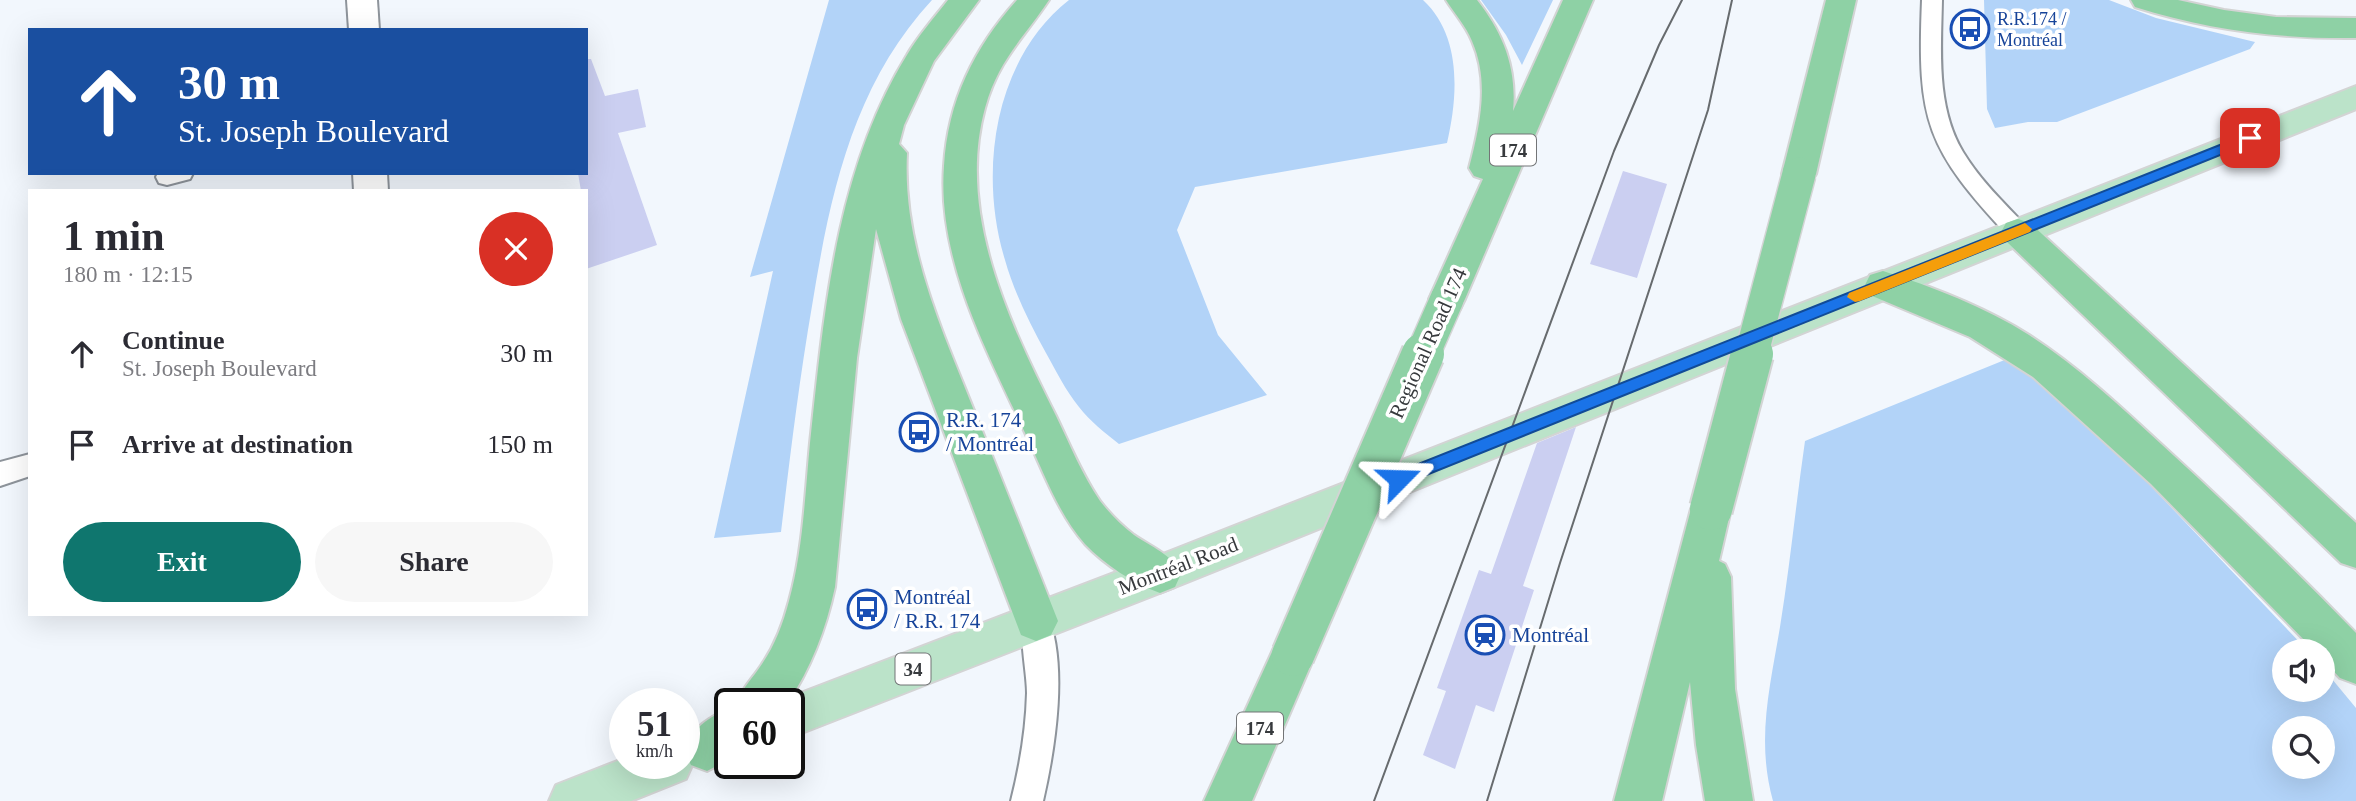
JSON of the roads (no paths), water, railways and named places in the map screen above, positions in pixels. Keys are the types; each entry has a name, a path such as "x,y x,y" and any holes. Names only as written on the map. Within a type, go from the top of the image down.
{"highway":[{"path":"773,688 796,649 807,617 817,568 840,355 862,206 881,143 908,79 924,47 964,0"},
{"path":"1034,0 1011,26 987,61 974,89 964,127 960,164 961,205 972,259 1012,365 1083,508 1100,531 1124,551 1160,574"},
{"path":"1447,299 1497,126 1501,96 1491,46 1477,18 1461,0"},
{"name":"Regional Road 174","path":"1228,801 1578,0"},
{"path":"1638,801 1841,0"},
{"path":"2146,0 2236,24 2292,28 2356,28"},
{"path":"908,79 893,131 889,158 888,189 896,236 921,323 1036,621"},
{"path":"2018,232 2356,550"},
{"path":"1883,285 1940,307 2010,342 2060,377 2206,510 2356,664"},
{"path":"1711,509 1709,643 1714,723 1729,801"}],"main road":[{"name":"34","path":"1883,285 2356,97"},
{"name":"Montréal Road","path":"805,711 1160,574 1883,285"},
{"path":"573,801 704,748"}],"street":[{"path":"362,0 364,28"}],"lane":[{"path":"1933,0 1932,93 1939,124 1955,157 1978,190 2018,232"},
{"path":"0,474 28,466"},
{"path":"1027,801 1044,713 1043,664 1036,621"}],"tram line":[{"path":"1374,801 1614,151 1659,45 1682,0"},
{"path":"1487,801 1560,563 1708,110 1732,0"}],"place":[{"name":"R.R.174 / Montréal","path":"1970,29"},
{"name":"R.R. 174 / Montréal","path":"919,432"},
{"name":"Montréal / R.R. 174","path":"867,609"},
{"name":"Montréal","path":"1485,635"}]}
